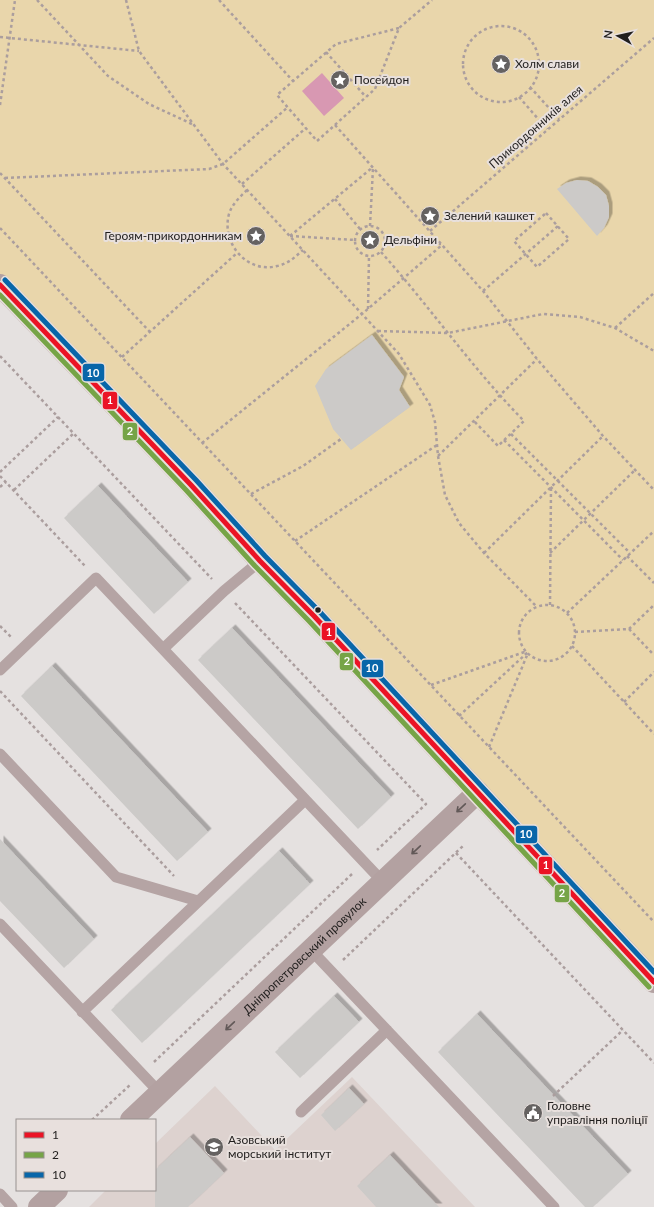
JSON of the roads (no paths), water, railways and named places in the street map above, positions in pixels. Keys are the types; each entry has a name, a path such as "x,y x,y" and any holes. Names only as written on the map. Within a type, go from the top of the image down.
{"main road":[{"path":"0,285 185,479 260,561 314,616 654,982"},
{"name":"Дніпропетровський провулок","path":"132,1119 478,792"},
{"path":"39,1207 56,1191"}],"lane":[{"path":"163,649 224,591 260,561"},
{"path":"0,670 96,578 383,882"},
{"path":"0,754 116,877 198,901"},
{"path":"82,1012 305,800"},
{"path":"0,924 160,1093"},
{"path":"311,950 554,1207"},
{"path":"301,1112 387,1030"},
{"path":"0,1194 12,1207"}],"place":[{"name":"Холм слави","path":"501,64"},
{"name":"Посейдон","path":"340,80"},
{"name":"Зелений кашкет","path":"430,216"},
{"name":"Героям-прикордонникам","path":"256,236"},
{"name":"Дельфіни","path":"370,240"},
{"name":"Головне управління поліції","path":"533,1113"},
{"name":"Азовський морський інститут","path":"214,1147"}]}
